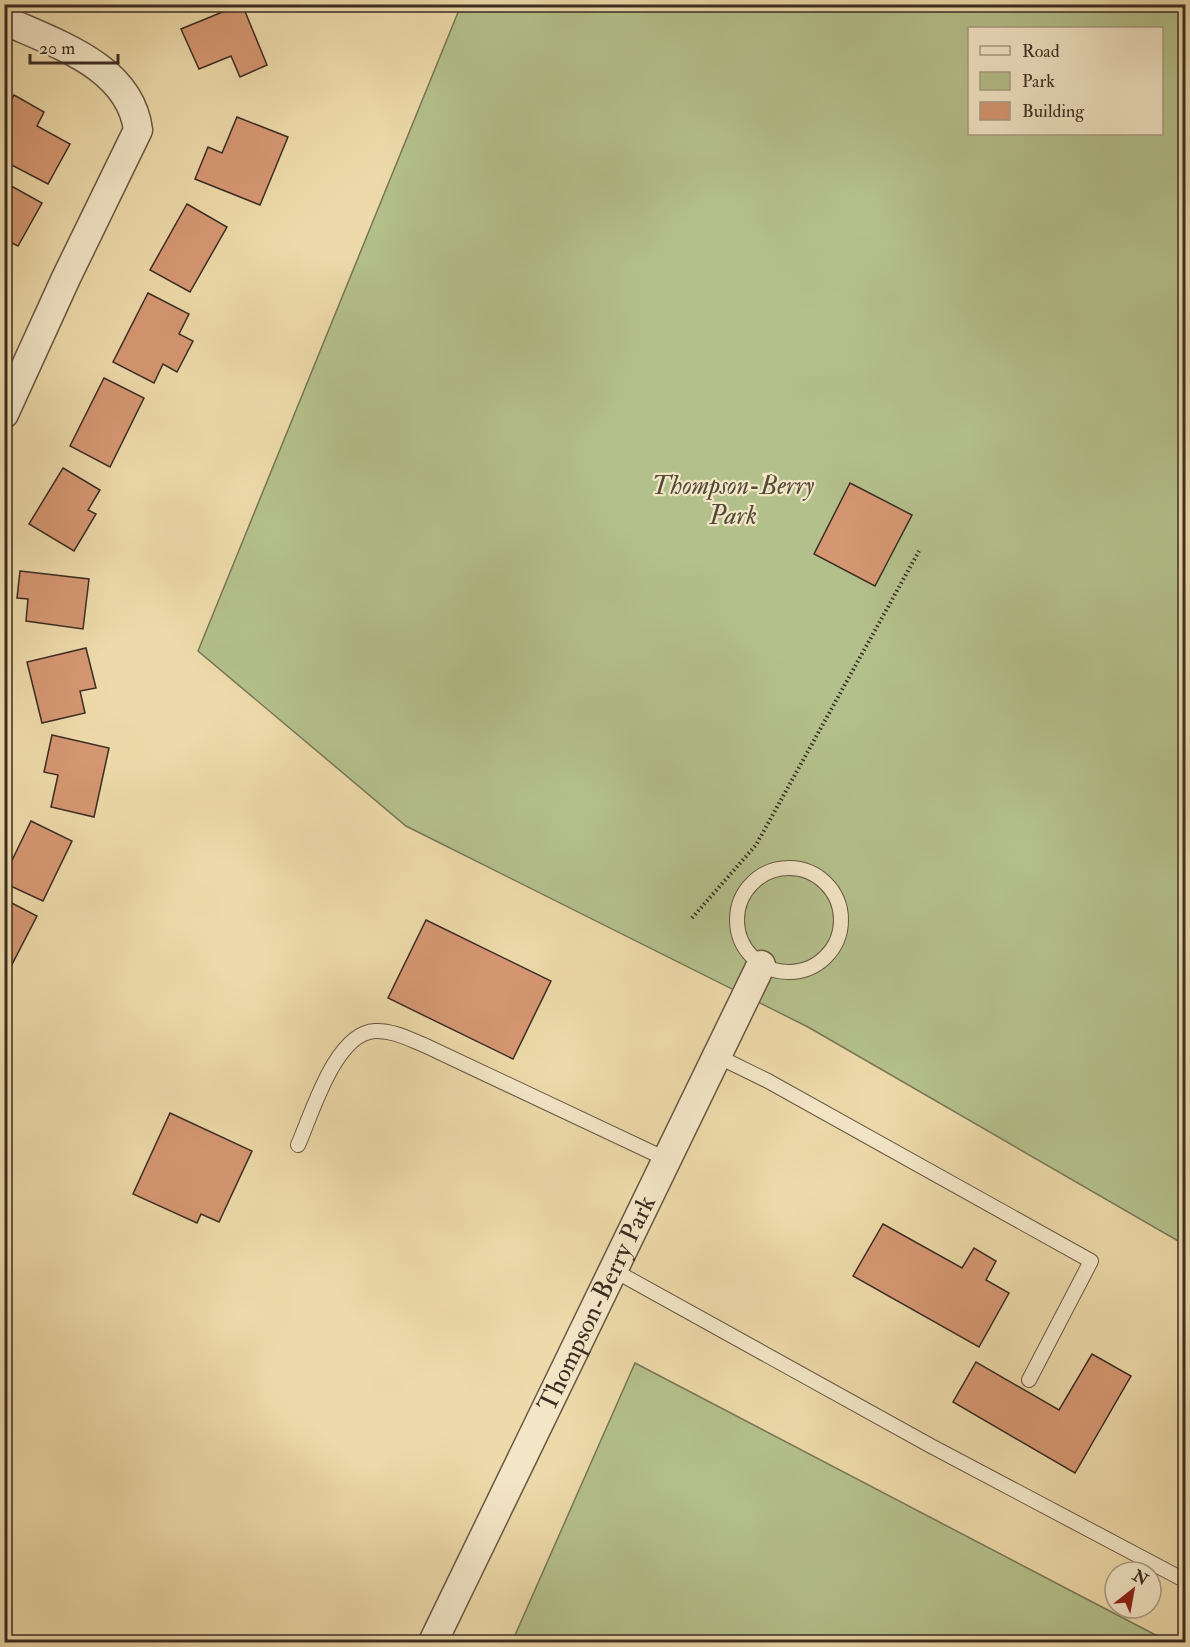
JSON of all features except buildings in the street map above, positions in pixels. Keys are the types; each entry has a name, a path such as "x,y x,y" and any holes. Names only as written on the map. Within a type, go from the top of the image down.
{"street":[{"path":"4,20 98,67 116,81 129,96 138,130 66,278 4,414"},
{"name":"Thompson-Berry Park","path":"433,1642 615,1271 761,965"}],"lane":[{"path":"781,868 799,869 816,876 829,886 842,916 840,932 834,948 824,961 809,969 793,973 777,972 761,965 748,953 739,937 736,919 740,901 749,886 764,874 781,868"},
{"path":"298,1145 340,1053 352,1040 374,1031 396,1034 424,1045 668,1160"},
{"path":"717,1056 768,1081 1091,1261 1029,1380"},
{"path":"615,1271 931,1446 1185,1581"}],"path":[{"path":"692,918 756,845 919,551"}],"green space":[{"name":"Thompson-Berry Park","path":"461,5 1185,5 1185,1245 808,1027 406,826 198,651"},
{"path":"635,1363 1103,1608 1103,1620 1127,1620 1169,1642 512,1642"}]}
